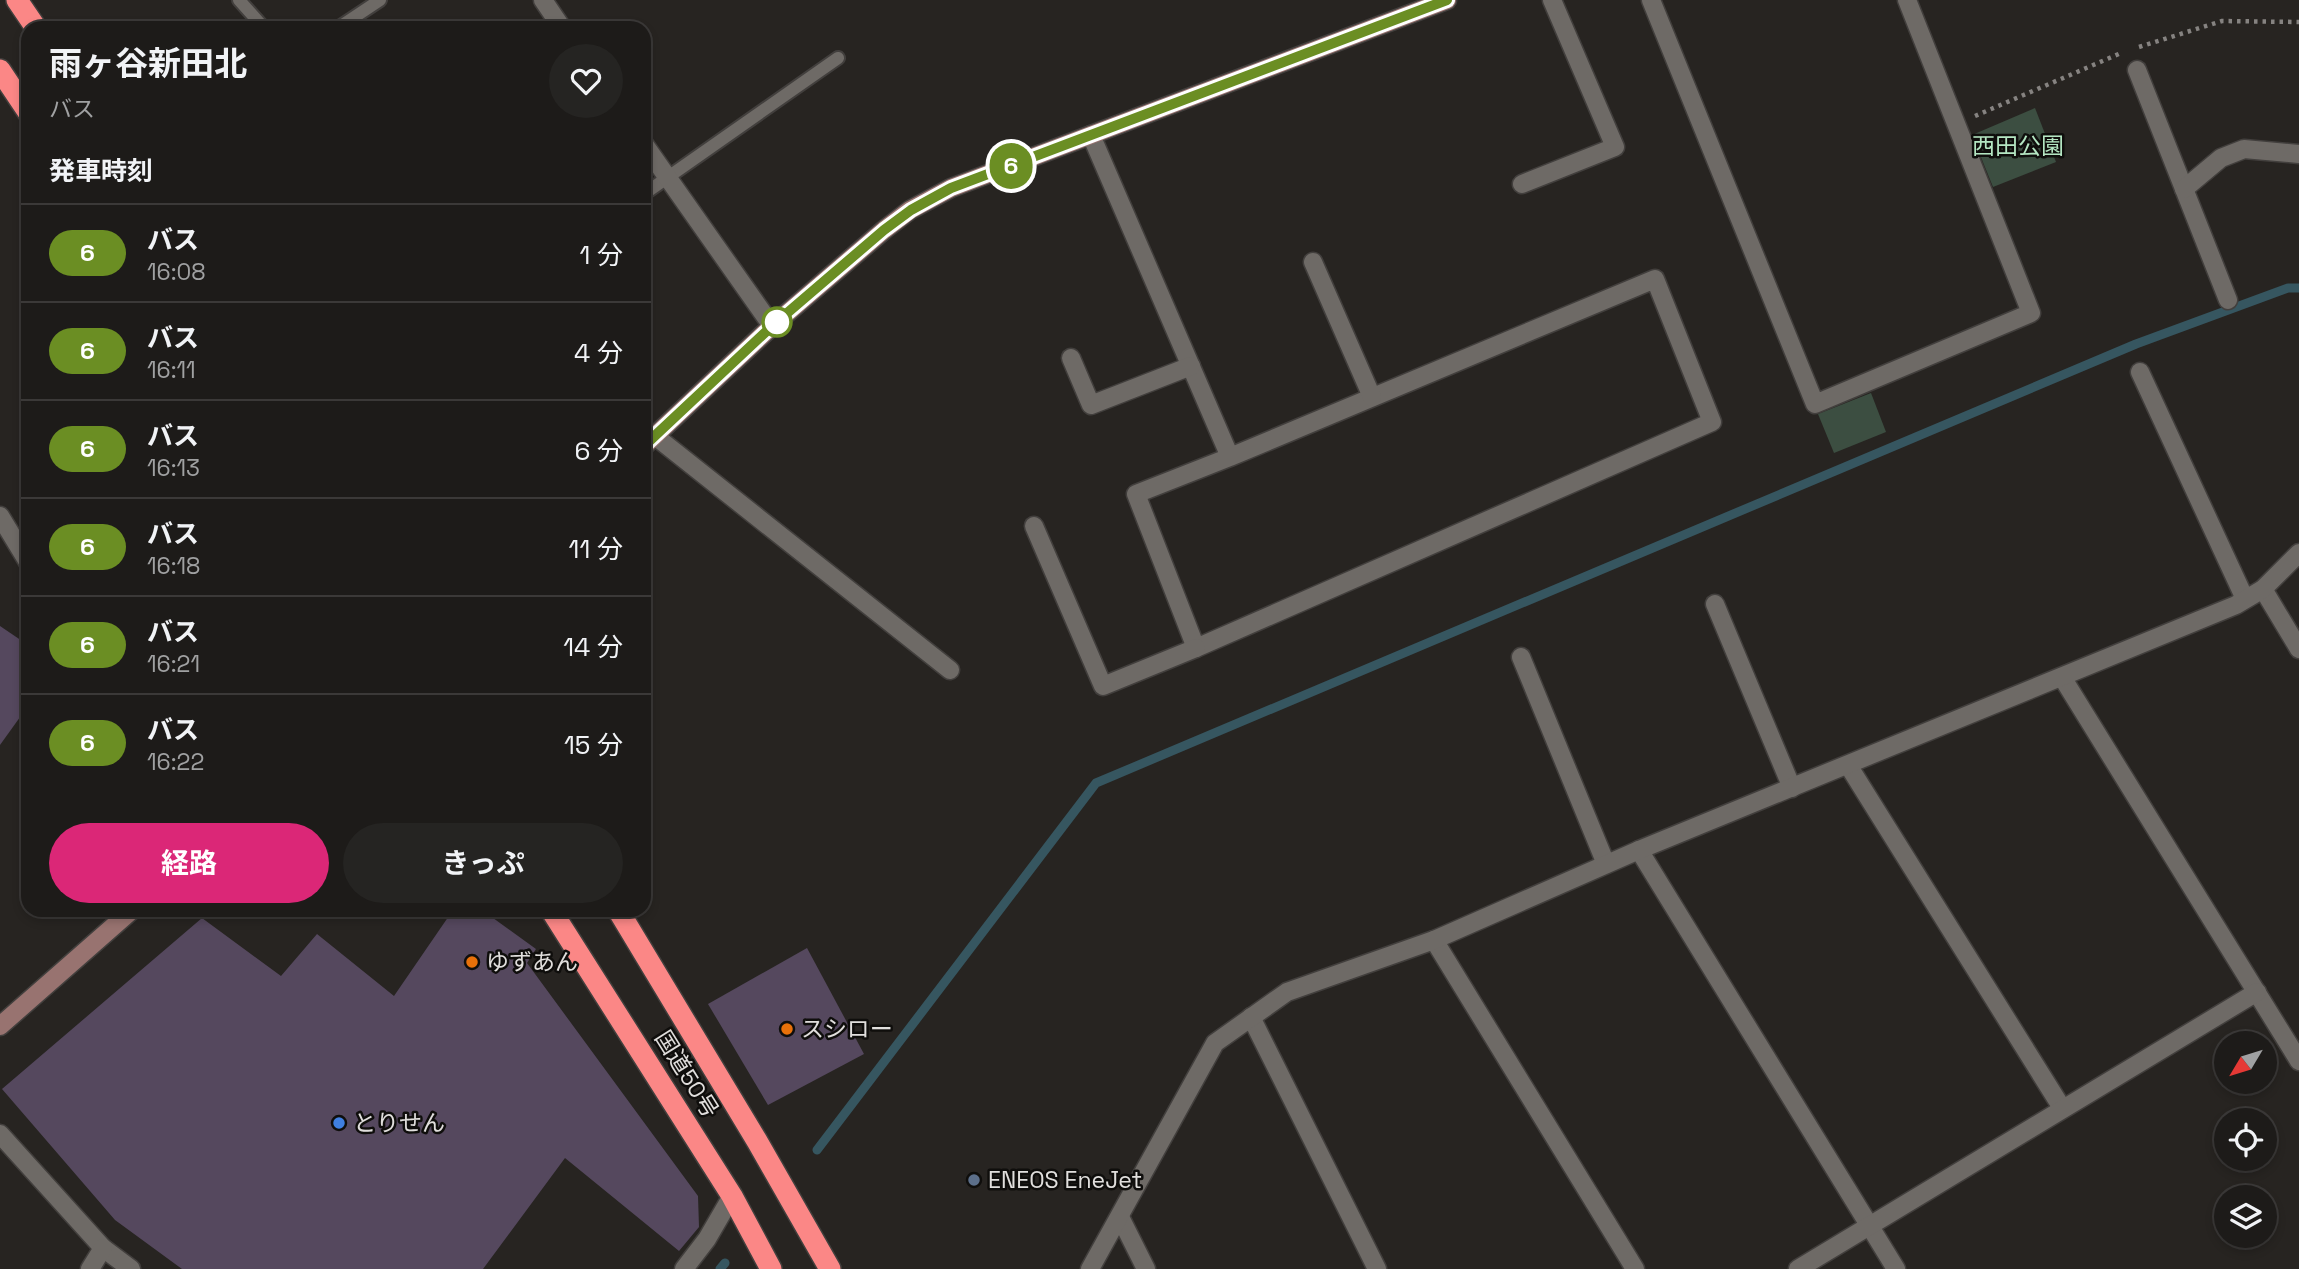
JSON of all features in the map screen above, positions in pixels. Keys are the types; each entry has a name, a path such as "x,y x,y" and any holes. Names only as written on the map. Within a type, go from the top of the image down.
{"highway":[{"path":"17,0 31,21"},
{"path":"0,70 21,102"},
{"name":"国道50号","path":"555,917 732,1196 771,1269"},
{"name":"国道50号","path":"622,917 751,1129 830,1269"}],"street":[{"path":"543,0 557,21"},
{"path":"651,439 772,326 911,210 951,188 1447,0"},
{"path":"1522,184 1615,147 1552,0"},
{"path":"1651,0 1815,404 2031,313 1907,0"},
{"path":"2137,70 2228,300"},
{"path":"1091,135 1230,457"},
{"path":"2184,189 2221,158 2244,149 2299,154"},
{"path":"651,154 772,326"},
{"path":"1313,262 1372,397"},
{"path":"1034,526 1103,686 1196,648 1712,422 1655,279 1136,494 1196,648"},
{"path":"1070,358 1091,405 1191,366"},
{"path":"2140,372 2245,599"},
{"path":"651,443 950,670"},
{"path":"0,516 21,550"},
{"path":"1090,1269 1215,1043 1287,992 1434,940 1639,850 2245,599 2263,589 2299,553"},
{"path":"2263,589 2299,649"},
{"path":"1715,604 1792,788"},
{"path":"1521,657 1606,864"},
{"path":"2062,677 2299,1061"},
{"path":"1848,765 2062,1108"},
{"path":"1639,850 1896,1269"},
{"path":"0,1026 124,917"},
{"path":"1434,940 1635,1269"},
{"path":"1798,1269 2257,992"},
{"path":"1251,1017 1377,1269"},
{"path":"0,1134 103,1248 131,1269"},
{"path":"684,1269 707,1239 732,1196"},
{"path":"1120,1217 1146,1269"},
{"path":"90,1269 103,1248"}],"lane":[{"path":"239,0 258,21"},
{"path":"348,21 380,0"},
{"path":"651,189 838,58"}],"green space":[{"name":"西田公園","path":"2035,108 2056,162 1993,187 1972,135"},
{"path":"1871,393 1886,432 1834,453 1818,414"}],"building":[{"path":"0,626 21,640 21,716 0,745"},
{"name":"とりせん","path":"448,917 492,917 536,949 527,963 698,1196 699,1227 679,1251 565,1158 483,1269 182,1269 115,1220 2,1089 202,918 281,976 317,934 394,996"},
{"name":"スシロー","path":"807,948 864,1054 768,1105 708,1004"}],"waterway":[{"path":"817,1150 1096,783 2136,344 2288,288 2299,288"},
{"path":"720,1269 725,1263"}],"bus line":[{"name":"6","path":"651,439 772,326 911,210 951,188 1447,0"}],"place":[{"name":"ゆずあん","path":"472,962"},
{"name":"スシロー","path":"787,1029"},
{"name":"とりせん","path":"339,1123"},
{"name":"ENEOS EneJet","path":"974,1180"}]}
